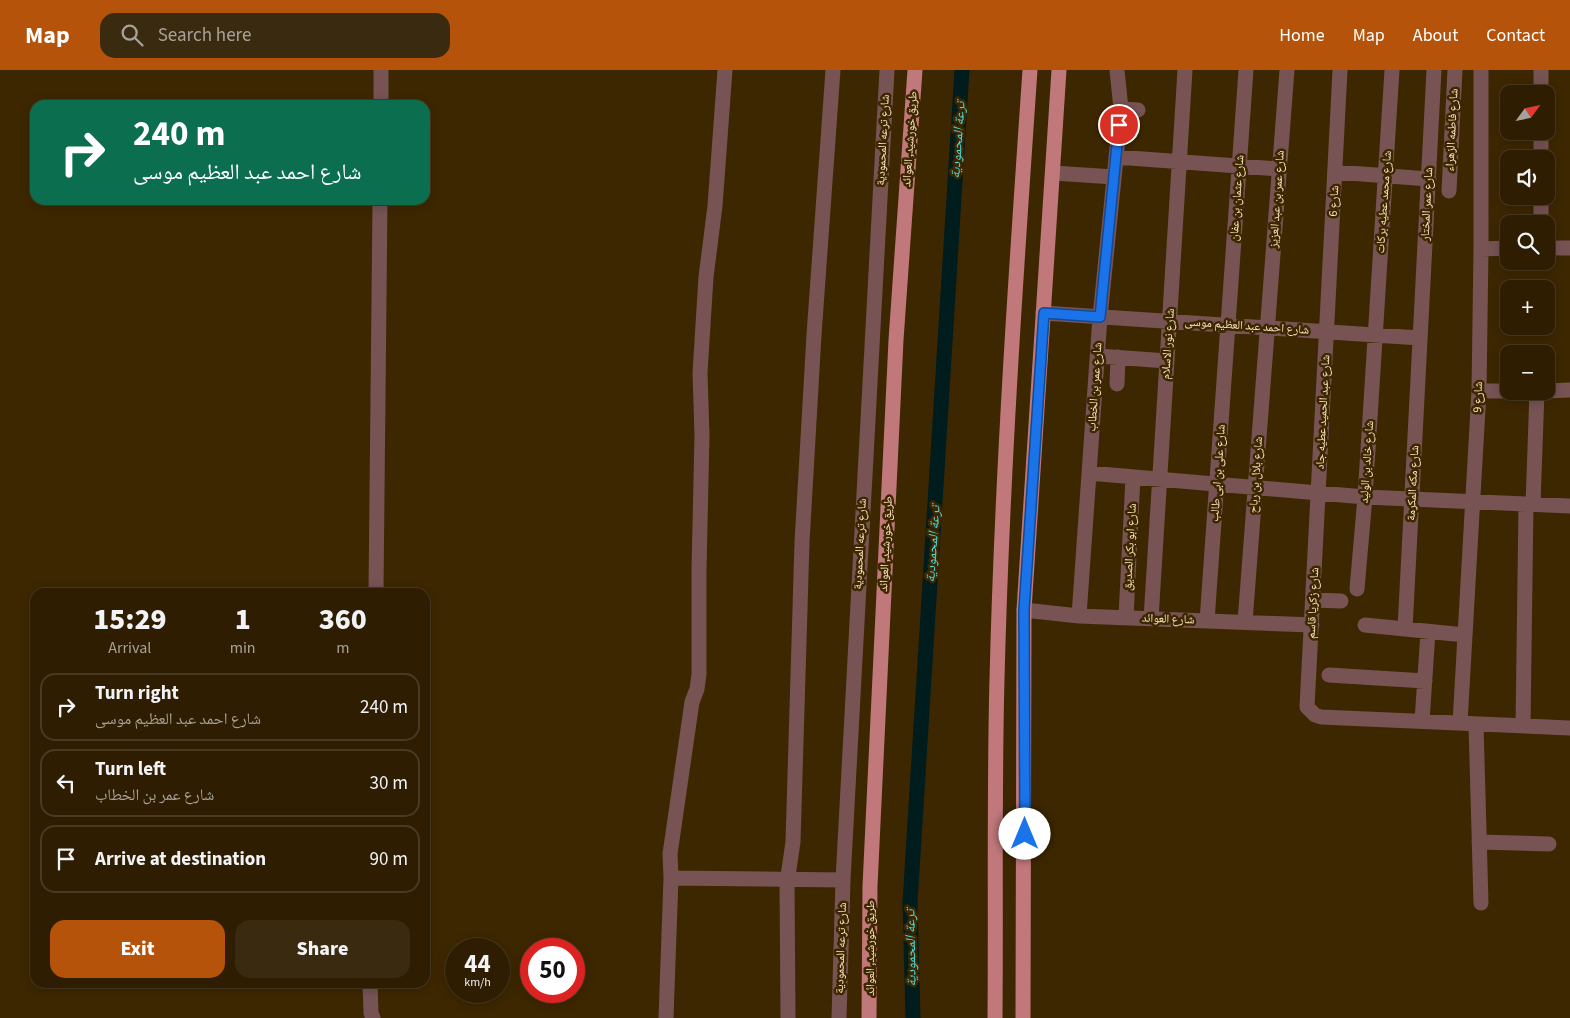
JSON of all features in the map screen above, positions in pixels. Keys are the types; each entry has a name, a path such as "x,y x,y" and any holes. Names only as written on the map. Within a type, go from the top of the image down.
{"main road":[{"name":"طريق خورشيد, العوائد","path":"869,1018 870,886 877,727 896,340 915,70"},
{"path":"995,1018 997,681 1012,350 1030,70"},
{"path":"1023,1018 1024,610 1059,70"}],"street":[{"path":"381,70 381,100"},
{"path":"666,1018 671,878 670,854 692,702 699,674 702,435 700,373 706,277 715,206 725,70"},
{"path":"788,1018 788,879 793,842 802,542 814,335 833,70"},
{"name":"شارع ترعه المحمودية","path":"839,1018 843,880 887,70"},
{"name":"شارع عمر بن الخطاب","path":"1079,616 1100,317 1121,109 1117,70"},
{"name":"شارع نور الاسلام","path":"1151,619 1185,70"},
{"name":"شارع عثمان بن عفان","path":"1228,325 1246,70"},
{"name":"شارع عمر بن عبد العزيز","path":"1268,328 1287,70"},
{"name":"شارع 6","path":"1328,332 1340,70"},
{"name":"شارع محمد عطيه بركات","path":"1375,335 1392,70"},
{"name":"شارع عمر المختار","path":"1420,338 1434,70"},
{"name":"شارع فاطمه الزهراء","path":"1449,191 1455,70"},
{"name":"شارع 9","path":"1480,903 1479,842 1468,724 1465,635 1479,392 1481,70"},
{"path":"1541,70 1541,85"},
{"path":"1121,109 1138,110"},
{"path":"1116,158 1279,169"},
{"path":"1335,172 1429,179"},
{"path":"1053,173 1114,177"},
{"path":"376,588 380,205"},
{"path":"1481,248 1500,248"},
{"path":"1555,248 1570,248"},
{"name":"شارع احمد عبد العظيم موسى","path":"1044,313 1420,338"},
{"name":"شارع على بن ابى طالب","path":"1207,621 1228,325"},
{"name":"شارع بلال بن رباح","path":"1245,622 1268,328"},
{"name":"شارع عبد الحميد عطيه جاد","path":"1319,493 1328,332"},
{"name":"شارع خالد بن الوليد","path":"1357,589 1375,335"},
{"name":"شارع مكه المكرمة","path":"1405,629 1420,338"},
{"path":"1098,356 1167,361"},
{"path":"1117,384 1118,357"},
{"path":"1555,391 1570,390"},
{"path":"1479,392 1500,391"},
{"path":"1523,726 1529,504 1536,400"},
{"path":"1089,474 1365,497 1570,506"},
{"name":"شارع ابو بكر الصديق","path":"1126,618 1133,477"},
{"name":"شارع زكريا قاسم","path":"1319,493 1307,706 1310,712 1321,717 1422,721"},
{"path":"1313,600 1340,601"},
{"name":"شارع العوائد","path":"1024,610 1079,616 1312,625"},
{"path":"1365,625 1465,635"},
{"path":"1428,632 1422,721 1570,728"},
{"path":"1330,675 1425,681"},
{"path":"1479,842 1549,844"},
{"path":"671,878 843,880"},
{"path":"370,988 372,1018"}],"waterway":[{"name":"ترعة المحمودية","path":"913,1018 910,903 962,70"}],"route":[{"path":"1025,834 1024,610 1044,313 1100,317 1119,125"}]}
